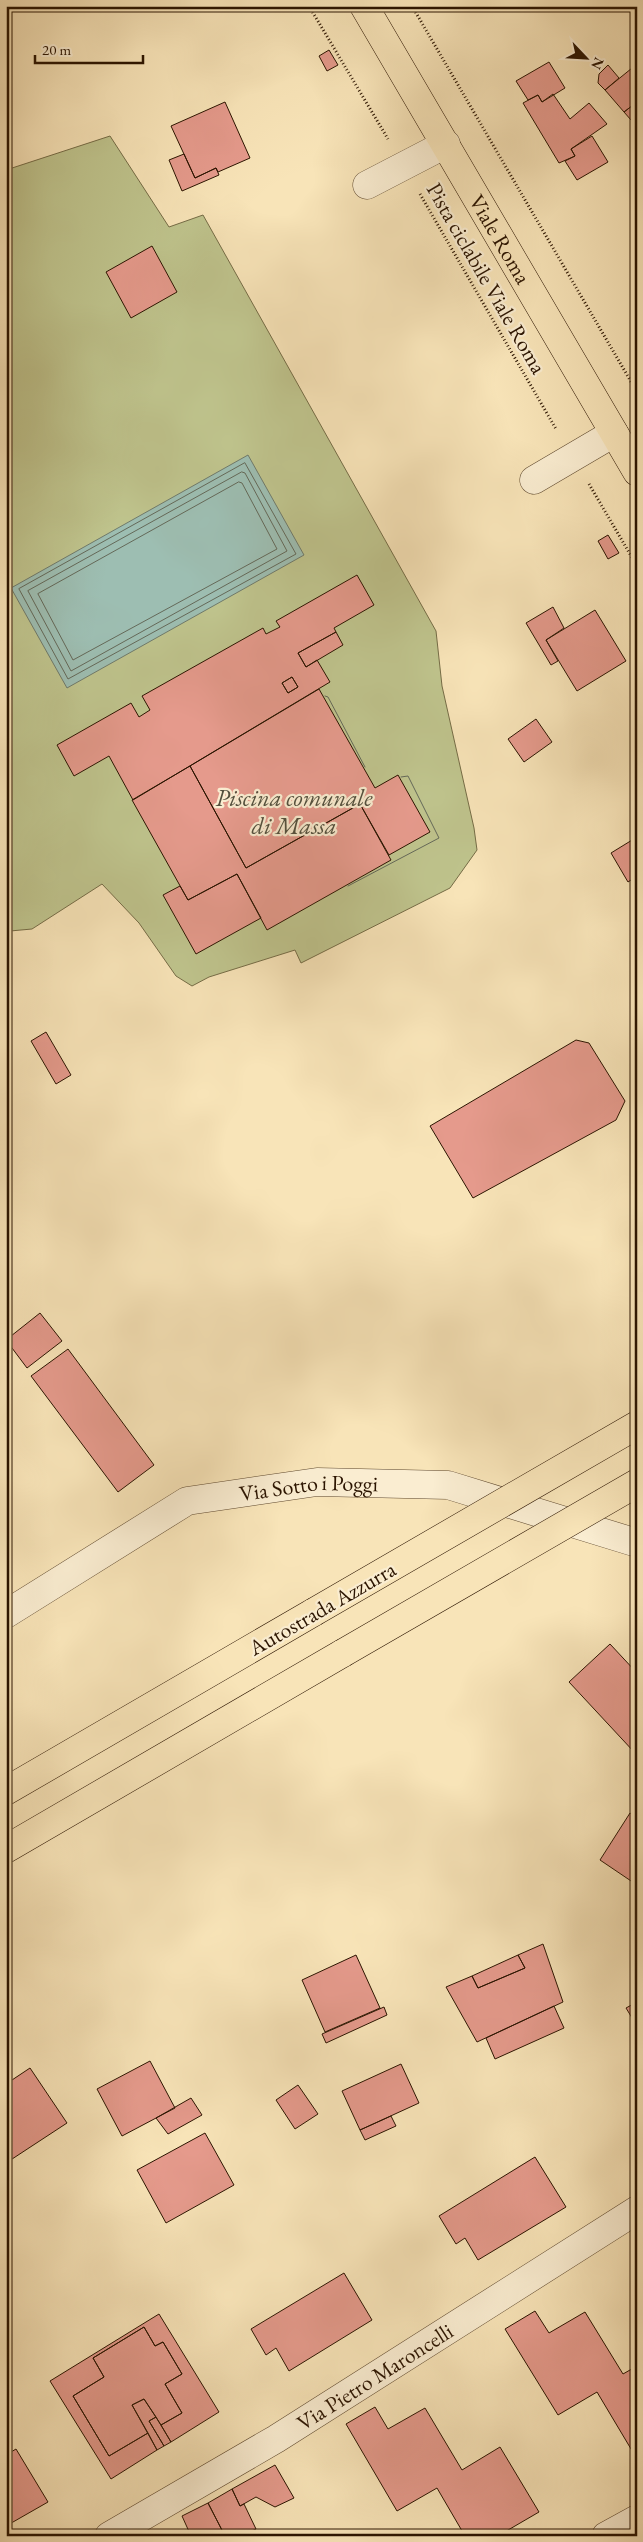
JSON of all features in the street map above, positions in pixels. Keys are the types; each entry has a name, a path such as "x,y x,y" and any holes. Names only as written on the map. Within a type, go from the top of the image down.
{"main road":[{"name":"Viale Roma","path":"364,6 637,472"},
{"name":"Autostrada Azzurra","path":"6,1791 637,1425"},
{"path":"6,1849 637,1483"}],"street":[{"path":"367,185 446,144"},
{"path":"534,480 614,434"},
{"name":"Via Sotto i Poggi","path":"6,1614 187,1501 317,1482 448,1485 637,1543"},
{"name":"Via Pietro Maroncelli","path":"109,2536 276,2439 636,2213"},
{"path":"606,2536 637,2519"}],"path":[{"name":"Pista ciclabile Viale Roma","path":"309,6 637,566"},
{"path":"412,6 637,392"}],"green space":[{"path":"110,136 169,227 203,215 436,631 442,686 474,828 477,850 450,888 301,963 295,950 209,977 192,986 176,976 139,923 102,884 32,929 10,931 6,928 6,170"}],"water":[{"path":"248,455 304,555 67,688 11,588"}],"building":[{"path":"329,50 338,65 327,71 319,56"},
{"path":"549,62 565,88 542,102 538,95 528,100 516,81"},
{"path":"637,64 637,102 624,112 605,90"},
{"path":"608,65 619,78 605,90 598,83 599,74"},
{"path":"553,94 570,119 589,103 607,124 571,149 575,156 559,163 523,103 538,95 542,102"},
{"path":"225,102 250,158 218,172 216,168 195,178 171,126"},
{"path":"637,102 637,115 631,120 624,112"},
{"path":"592,136 608,162 577,180 565,161 575,156 571,149"},
{"path":"184,154 195,178 216,168 219,175 182,191 169,160"},
{"path":"152,246 177,292 131,318 106,272"},
{"path":"608,535 619,553 608,559 598,541"},
{"path":"357,575 374,605 334,628 336,632 298,653 306,667 317,660 330,682 133,800 109,756 74,776 57,745 131,703 139,717 150,710 142,696 263,628 266,634 280,627 276,621","holes":["292,677 298,687 288,693 282,683"]},
{"path":"553,607 564,628 546,640 558,661 551,665 526,623"},
{"path":"595,610 626,661 577,691 546,640"},
{"path":"336,632 343,645 306,667 298,653"},
{"path":"292,677 298,687 288,693 282,683"},
{"path":"319,689 375,788 398,775 430,832 389,855 360,804 246,868 190,766"},
{"path":"536,719 552,742 524,762 508,739"},
{"path":"190,766 246,868 360,804 391,860 267,930 237,874 188,900 132,800"},
{"path":"637,837 637,876 628,882 611,853"},
{"path":"237,874 261,918 196,954 163,895 180,886 188,900"},
{"path":"46,1032 71,1075 56,1084 31,1041"},
{"path":"576,1040 589,1043 625,1101 616,1120 473,1198 430,1126"},
{"path":"40,1313 62,1341 27,1368 6,1340"},
{"path":"68,1349 154,1465 118,1492 31,1376"},
{"path":"610,1644 637,1673 637,1751 635,1753 569,1682"},
{"path":"630,1813 637,1818 637,1885 600,1860"},
{"path":"543,1944 563,2002 477,2042 446,1987 472,1976 478,1988 525,1968 518,1955"},
{"path":"356,1955 380,2008 325,2032 302,1980"},
{"path":"518,1955 525,1968 478,1988 472,1976"},
{"path":"637,2002 637,2026 626,2008"},
{"path":"554,2006 564,2028 495,2059 486,2038"},
{"path":"384,2007 387,2015 326,2043 322,2034"},
{"path":"150,2061 175,2108 122,2136 97,2089"},
{"path":"401,2064 419,2103 360,2130 342,2091"},
{"path":"30,2068 67,2123 6,2163 6,2084"},
{"path":"298,2085 318,2114 295,2129 276,2100"},
{"path":"191,2098 202,2115 168,2134 156,2118"},
{"path":"391,2116 396,2126 365,2140 360,2130"},
{"path":"205,2133 234,2185 166,2223 137,2170"},
{"path":"535,2157 566,2207 478,2260 465,2238 456,2244 439,2216"},
{"path":"344,2273 372,2320 289,2371 276,2348 266,2355 251,2329"},
{"path":"535,2311 549,2333 585,2312 623,2374 637,2366 637,2459 597,2392 558,2415 505,2329"},
{"path":"159,2314 219,2412 171,2442 161,2425 182,2413 165,2384 182,2374 163,2342 155,2346 144,2327 93,2358 104,2377 73,2396 109,2456 148,2433 157,2450 111,2479 50,2381"},
{"path":"144,2327 155,2346 163,2342 182,2374 165,2384 182,2413 161,2425 144,2399 132,2405 148,2433 109,2456 73,2396 104,2377 93,2358"},
{"path":"144,2399 156,2417 149,2421 164,2446 157,2450 132,2405"},
{"path":"375,2407 388,2429 425,2408 462,2470 500,2447 539,2512 503,2533 505,2536 465,2536 437,2488 397,2511 346,2424"},
{"path":"156,2417 171,2442 164,2446 149,2421"},
{"path":"16,2449 48,2502 6,2526 6,2455"},
{"path":"275,2465 294,2498 275,2507 256,2497 240,2506 232,2489"},
{"path":"232,2489 240,2506 244,2504 256,2529 241,2536 225,2536 208,2503"},
{"path":"208,2503 225,2536 191,2536 182,2516"}],"water label":[{"name":"Piscina comunale di Massa","path":"294,812"}]}
